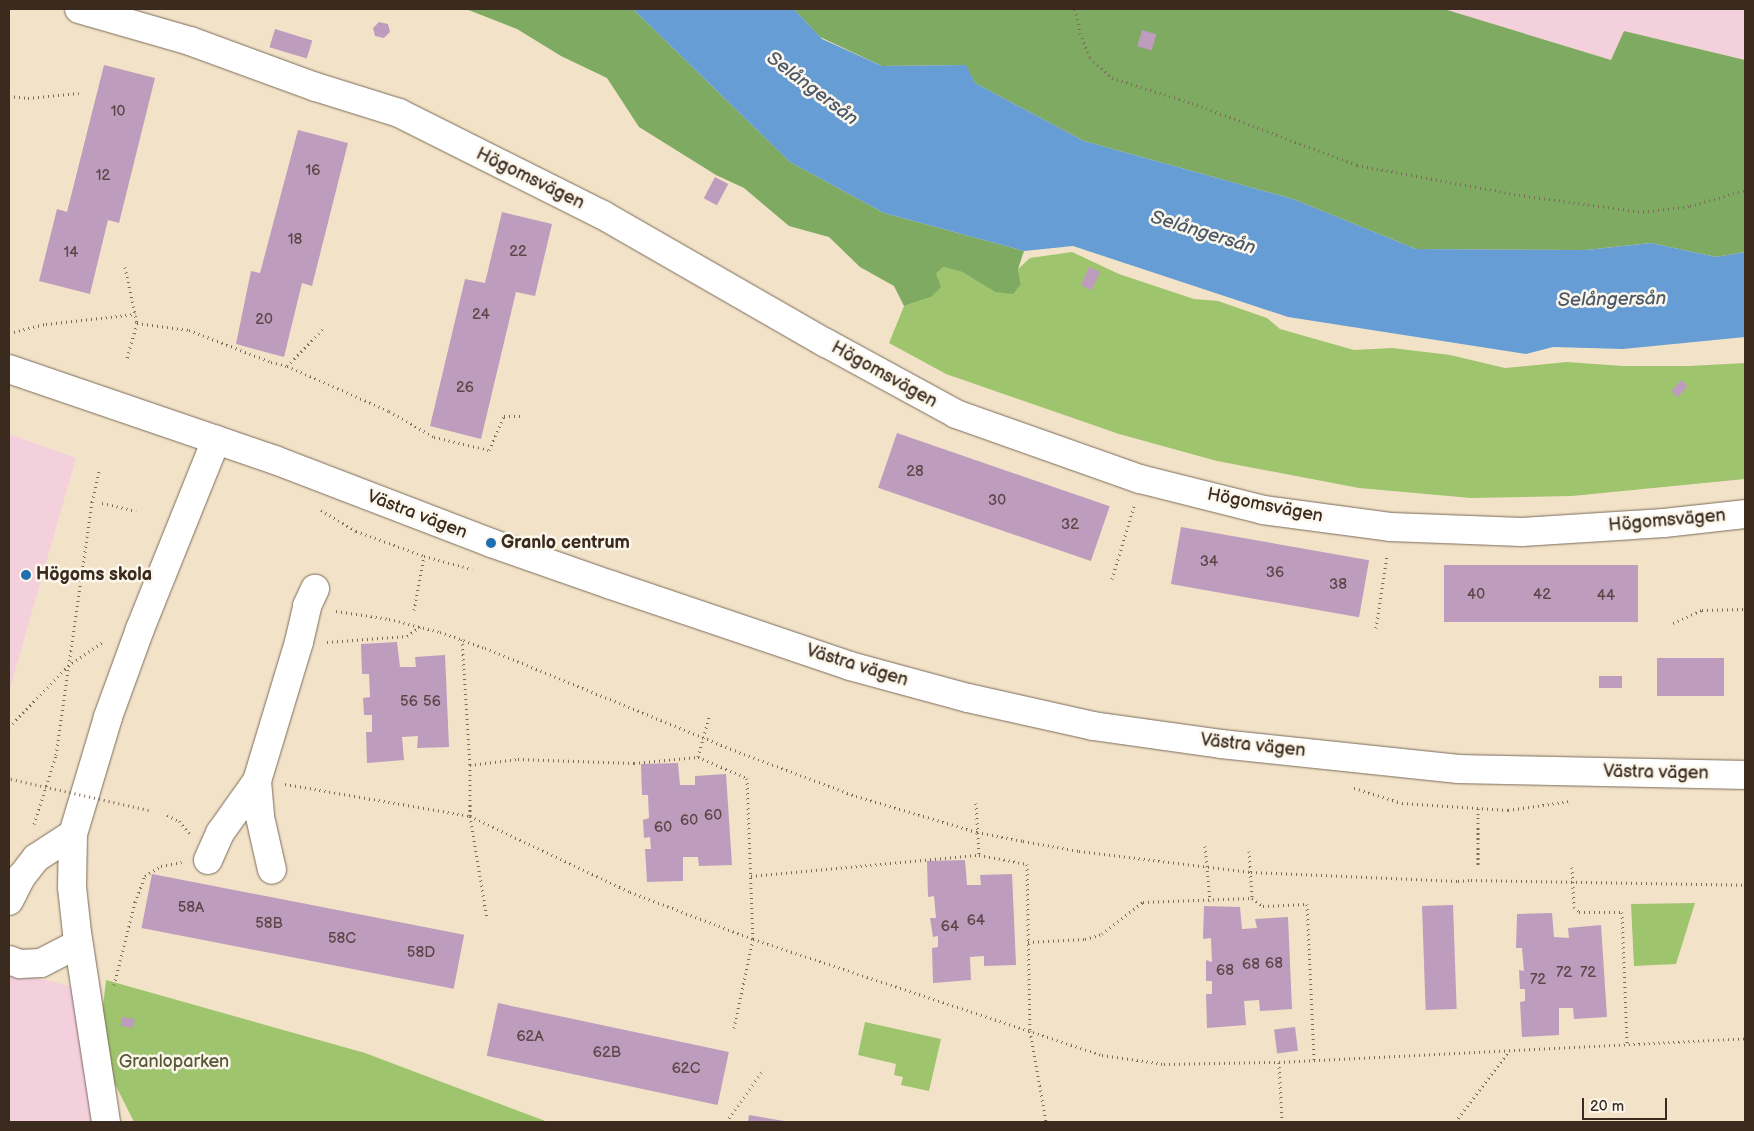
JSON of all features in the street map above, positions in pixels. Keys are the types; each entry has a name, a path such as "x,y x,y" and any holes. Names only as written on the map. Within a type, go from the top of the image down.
{"street":[{"name":"Högomsvägen","path":"79,9 190,41 316,87 399,113 603,215 826,343 956,414 1140,479 1263,510 1390,527 1522,532 1664,523 1745,514"},
{"name":"Västra vägen","path":"9,369 274,460 491,543 850,666 968,698 1093,726 1221,744 1459,768 1745,775"},
{"path":"106,1122 78,944 72,886 73,834 108,717 140,629 216,440"},
{"path":"208,860 220,833 257,781 311,598"},
{"path":"257,781 260,817 272,870"},
{"path":"9,901 22,876 36,858 73,834"},
{"path":"9,960 20,964 41,963 78,944"}],"path":[{"path":"1075,9 1080,33 1090,58 1112,78 1192,103 1357,165 1519,195 1643,212 1690,206 1745,190"},
{"path":"9,96 28,98 79,93"},
{"path":"125,267 137,323 127,358"},
{"path":"9,333 46,324 135,314"},
{"path":"137,323 189,330 271,362 288,366 389,411 434,436 489,450 504,416 524,416"},
{"path":"288,366 322,329"},
{"path":"31,831 40,812 56,755 92,502 99,472"},
{"path":"1112,579 1137,499 1140,479"},
{"path":"102,503 136,511"},
{"path":"1376,628 1390,527"},
{"path":"414,610 424,556"},
{"path":"311,598 421,627 462,640 704,736 744,754 856,796 977,832 1078,851 1251,872 1458,881 1573,881 1745,885"},
{"path":"1673,623 1702,610 1745,609"},
{"path":"299,642 387,639 407,636 421,627"},
{"path":"9,727 68,666 118,632 140,629"},
{"path":"462,640 470,765 470,816 487,919"},
{"path":"698,757 710,717"},
{"path":"470,765 518,759 634,763 698,757 747,778 753,939 734,1028"},
{"path":"10,778 149,810"},
{"path":"257,781 300,786 470,816 630,892 753,939 1102,1055 1164,1064 1279,1062 1745,1038"},
{"path":"976,803 979,855"},
{"path":"1478,808 1478,865"},
{"path":"1205,846 1210,901"},
{"path":"1249,851 1252,898"},
{"path":"750,876 979,855 1027,864 1030,1031 1046,1122"},
{"path":"112,989 135,902 145,876 170,862 208,860"},
{"path":"1572,867 1574,907 1580,912 1622,912 1627,1044"},
{"path":"1028,942 1085,939 1102,934 1143,902 1252,898 1263,906 1307,904 1314,1060"},
{"path":"1455,1122 1509,1050"},
{"path":"1279,1062 1282,1122"},
{"path":"726,1122 764,1069"}],"shaded area":[{"path":"1444,9 1745,9 1745,60 1625,31 1611,60"},
{"name":"Högoms skola","path":"9,434 76,458 9,692"},
{"path":"9,972 71,986 98,1122 9,1122"}],"green space":[{"path":"466,9 633,9 790,162 884,213 1024,251 1018,269 1021,284 1013,294 995,292 962,272 943,267 936,274 941,287 931,297 904,306 894,286 860,267 829,237 789,226 744,188 716,175 639,127 607,78 561,56 517,29"},
{"path":"794,9 1444,9 1611,60 1624,31 1745,60 1745,252 1716,257 1651,243 1586,250 1416,249 1293,199 1084,141 975,83 965,65 882,66 820,37"},
{"path":"1072,252 1119,274 1194,299 1218,301 1267,318 1280,329 1354,350 1392,348 1450,355 1505,368 1567,362 1623,366 1689,366 1745,363 1745,479 1572,496 1471,498 1359,488 1217,461 1119,434 946,374 889,343 904,306 931,297 936,274 943,267 962,272 995,292 1021,284 1018,269 1030,258"},
{"path":"1695,903 1676,964 1634,966 1631,904"},
{"name":"Granloparken","path":"106,980 365,1053 548,1122 134,1122 115,1084 100,1032"},
{"path":"865,1022 941,1039 929,1091 901,1085 903,1077 894,1075 896,1064 858,1055"}],"water":[{"name":"Selångersån","path":"633,9 794,9 822,39 882,66 966,65 975,83 1084,141 1293,199 1416,249 1586,250 1651,243 1716,257 1745,252 1745,337 1623,349 1553,347 1526,354 1288,317 1073,246 1024,251 884,213 790,162"}],"building":[{"path":"379,22 388,24 390,32 384,38 375,36 373,28"},
{"path":"275,29 312,40 307,59 269,47"},
{"path":"1142,30 1156,34 1152,50 1137,46"},
{"path":"104,65 155,78 119,223 108,220 90,294 39,281 57,209 67,212"},
{"path":"298,130 348,143 312,286 302,283 284,357 236,344 251,271 260,273"},
{"path":"715,177 728,184 717,205 704,198"},
{"path":"502,212 552,224 535,296 516,292 481,439 430,426 465,279 485,283"},
{"path":"1089,267 1100,272 1092,290 1081,285"},
{"path":"1681,380 1688,386 1678,397 1671,391"},
{"path":"897,433 1110,506 1091,561 878,488"},
{"path":"1181,527 1369,560 1359,617 1171,584"},
{"path":"1444,565 1638,565 1638,622 1444,622"},
{"path":"397,642 400,667 416,667 415,657 445,655 449,747 417,748 418,736 402,737 404,760 367,763 366,732 372,732 372,715 364,715 363,698 370,697 369,674 362,674 361,644"},
{"path":"1657,658 1724,658 1724,696 1657,696"},
{"path":"1599,676 1622,676 1622,688 1599,688"},
{"path":"678,763 680,785 695,785 695,776 726,774 732,865 699,866 698,857 683,857 683,881 647,882 645,849 651,849 650,837 644,838 643,820 649,818 648,795 642,795 641,764"},
{"path":"965,860 967,885 981,885 980,875 1012,874 1016,965 984,966 984,956 970,957 971,980 933,983 932,948 938,947 938,936 933,937 930,918 936,918 934,896 928,897 927,861"},
{"path":"152,874 464,935 454,989 142,928"},
{"path":"1453,905 1457,1009 1426,1010 1422,906"},
{"path":"1204,906 1240,907 1242,929 1257,928 1255,919 1288,917 1292,1009 1260,1011 1259,1000 1244,1001 1246,1025 1207,1028 1206,994 1212,994 1212,981 1206,981 1206,960 1212,962 1211,938 1203,939"},
{"path":"1552,913 1554,937 1569,938 1568,928 1601,925 1607,1017 1574,1019 1573,1008 1559,1008 1559,1035 1522,1037 1520,1002 1525,1001 1525,989 1520,989 1519,970 1524,971 1522,948 1516,948 1517,914"},
{"path":"498,1003 729,1052 718,1105 487,1056"},
{"path":"122,1017 135,1019 133,1028 121,1026"},
{"path":"1295,1027 1298,1051 1277,1053 1274,1030"},
{"path":"749,1115 784,1121 784,1122 748,1122"}],"place":[{"name":"Granlo centrum","path":"491,543"},
{"name":"Högoms skola","path":"26,575"}]}
